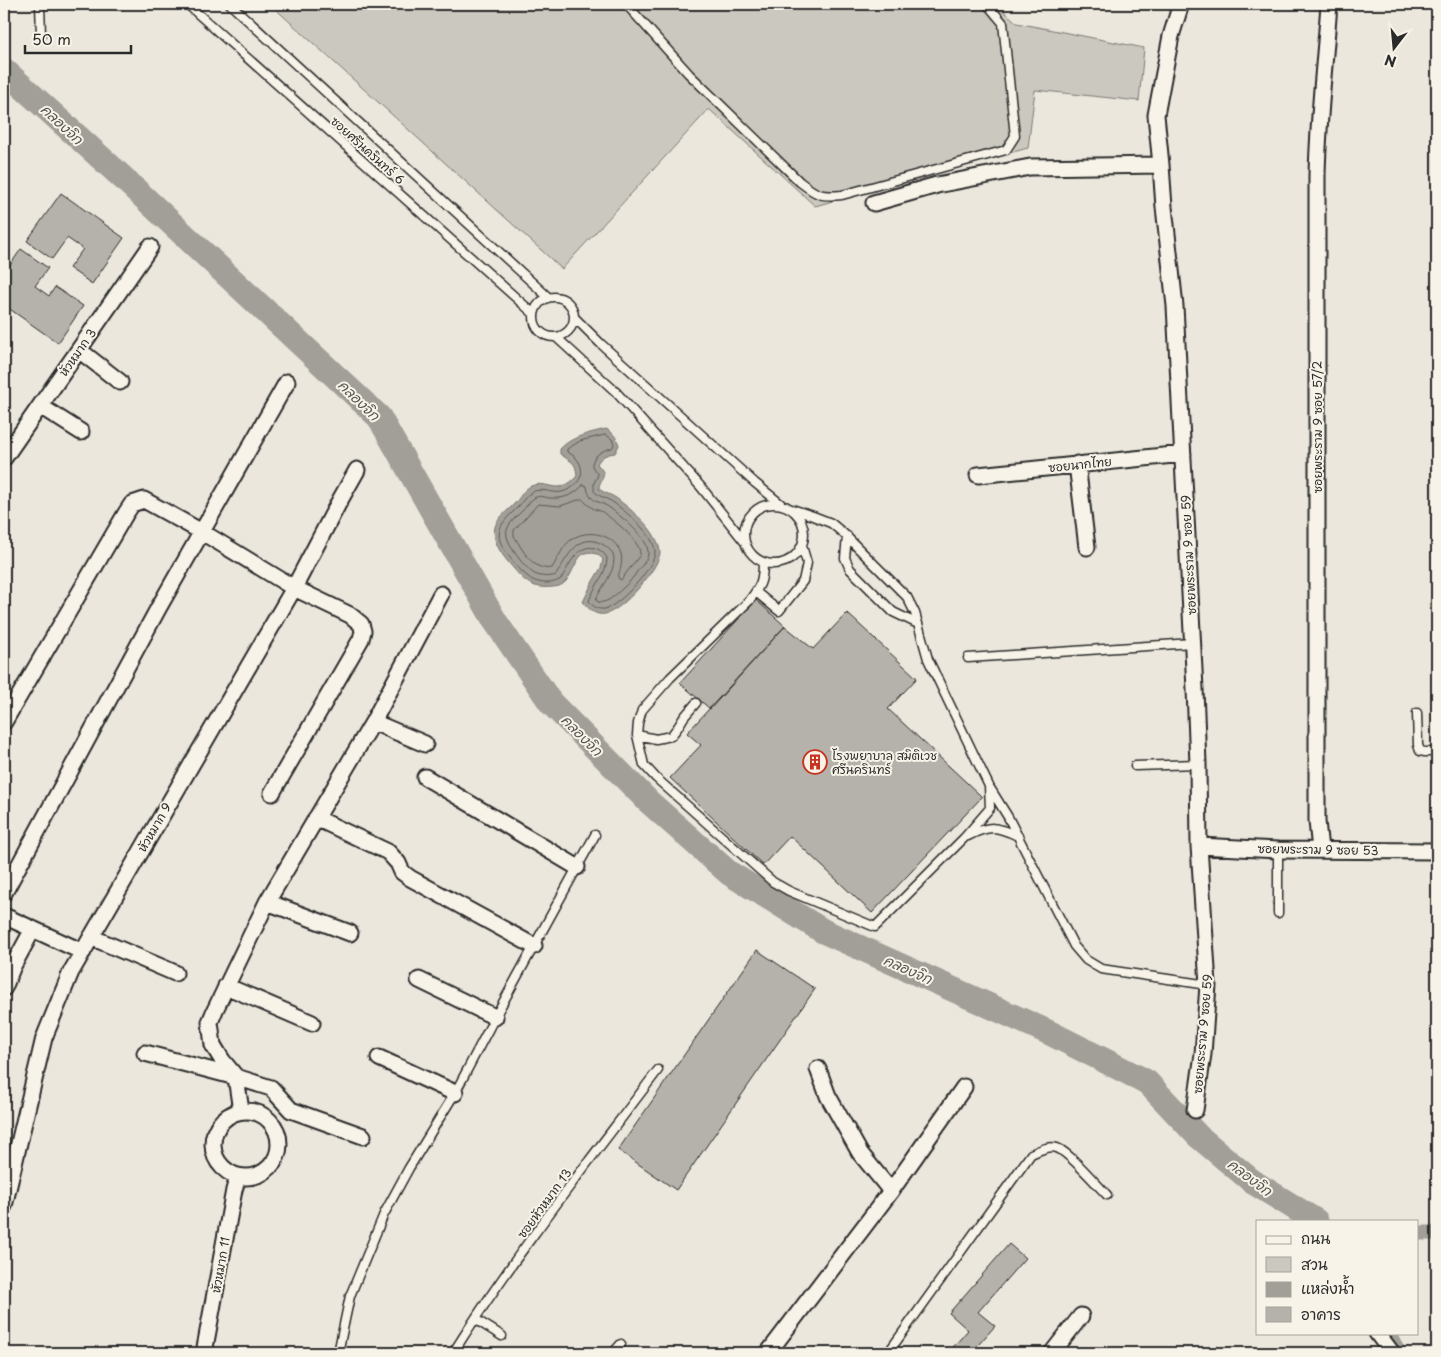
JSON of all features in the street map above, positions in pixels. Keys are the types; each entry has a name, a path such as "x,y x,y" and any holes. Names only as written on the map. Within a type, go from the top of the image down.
{"street":[{"name":"ซอยพระราม 9 ซอย 59","path":"1181,4 1171,36 1156,115 1175,306 1198,764 1199,846 1208,985 1203,1054 1195,1110"},
{"name":"ซอยพระราม 9 ซอย 57/2","path":"1320,850 1317,792 1317,186 1318,134 1329,4"},
{"path":"874,203 937,185 1030,166 1161,165"},
{"name":"หัวหมาก 3","path":"5,455 150,247"},
{"path":"78,350 120,382"},
{"path":"4,893 159,607 287,382"},
{"path":"40,406 81,432"},
{"name":"ซอยนากไทย","path":"978,475 1183,454"},
{"path":"1077,464 1087,547"},
{"name":"หัวหมาก 9","path":"4,1206 44,1038 71,972 294,588 338,502 357,470"},
{"path":"4,722 132,504 144,500 202,532 294,588 350,615 361,624 363,631 361,639 272,793"},
{"path":"241,1111 236,1077 213,1045 210,1022 267,902 373,722 441,594"},
{"path":"373,722 425,744"},
{"path":"425,777 577,868"},
{"path":"316,818 388,852 398,863 402,872 410,878 534,946"},
{"name":"ซอยพระราม 9 ซอย 53","path":"1199,846 1278,850 1437,851"},
{"path":"267,902 350,933"},
{"path":"4,916 83,952"},
{"path":"4,988 13,966 33,929"},
{"path":"91,937 175,973"},
{"path":"419,980 495,1017"},
{"path":"226,986 312,1023"},
{"path":"145,1052 271,1088 290,1110 363,1136"},
{"path":"380,1058 455,1093"},
{"path":"818,1069 828,1096 860,1153 891,1191"},
{"path":"768,1353 891,1191 964,1087"},
{"path":"241,1111 251,1111 262,1115 270,1121 276,1130 279,1141 279,1151 275,1161 268,1170 248,1178 238,1177 227,1172 219,1165 212,1143 214,1132 220,1122 229,1115 241,1111"},
{"name":"หัวหมาก 11","path":"204,1353 238,1177"},
{"path":"1052,1353 1081,1316"},
{"path":"1378,1334 1392,1353"}],"lane":[{"path":"40,4 41,35"},
{"name":"ซอยศรีนครินทร์ 6","path":"187,4 534,314 539,331 550,337 556,337"},
{"name":"ซอยศรีนครินทร์ 6","path":"230,4 548,297 555,296 567,301 572,306 575,318"},
{"path":"626,4 690,74 800,182 816,194 826,197 842,195 1006,150 1015,136 1004,23 987,4"},
{"path":"534,314 538,303 548,297"},
{"path":"575,318 574,324 567,333 556,337 616,392 700,487 755,557 763,562 772,564 790,560 797,554 802,546 803,526 799,517 792,509"},
{"path":"575,318 600,343 755,483 781,504 831,523 847,536 907,597 915,613 928,658 989,786 1008,817 1074,946 1086,960 1101,969 1208,985"},
{"path":"744,541 746,521 752,512 761,506 781,504"},
{"path":"847,536 845,558 850,569 893,612 918,624"},
{"path":"756,592 779,611 803,581 806,562 802,546"},
{"path":"763,562 763,576 760,587 750,601 670,678 642,710 637,735 644,765 656,778 772,882 874,928 964,838 990,808 989,786"},
{"path":"968,658 1192,644"},
{"path":"637,735 656,739 671,736 696,703"},
{"path":"1416,713 1420,751 1437,752"},
{"path":"1135,766 1198,764"},
{"path":"964,838 979,830 990,827 1018,836"},
{"path":"338,1353 350,1296 384,1214 409,1168 455,1093 595,835"},
{"path":"1278,850 1278,912"},
{"name":"ซอยหัวหมาก 13","path":"453,1353 548,1214 658,1070"},
{"path":"888,1353 1031,1154 1044,1149 1056,1148 1067,1155 1107,1194"},
{"path":"475,1319 502,1336"},
{"path":"613,1353 621,1344"}],"green space":[{"path":"270,4 996,4 1017,23 1144,48 1139,101 1035,90 1028,148 815,206 709,109 562,269"}],"water":[{"path":"606,429 611,432 619,445 615,453 604,456 597,464 603,472 599,489 616,498 644,522 657,540 660,553 653,569 629,598 612,611 598,614 583,602 601,568 603,559 597,554 589,552 582,555 569,578 562,585 540,587 530,584 522,578 505,559 494,535 499,519 529,487 537,484 553,487 564,486 577,476 574,465 560,454 560,449 576,438"}],"building":[{"path":"61,193 124,238 92,284 69,268 83,249 67,238 52,259 27,241"},
{"path":"21,249 48,268 35,286 49,296 55,287 83,306 58,343 4,305 4,274"},
{"path":"756,600 785,626 710,709 680,683"},
{"name":"โรงพยาบาล สมิติเวช ศรีนครินทร์","path":"847,613 917,678 888,709 982,797 872,913 790,836 763,865 670,778 701,745 687,733 785,626 813,649"},
{"path":"757,950 815,989 676,1190 618,1150"},
{"path":"1009,1244 1025,1258 978,1312 995,1326 971,1353 948,1353 968,1330 949,1313"},
{"path":"1217,1346 1226,1353 1211,1353"}],"waterway":[{"name":"คลองจิก","path":"4,70 122,177 379,417 495,621 551,703 649,802 729,873 823,931 1050,1033 1147,1082 1198,1136 1253,1182 1314,1220"},
{"path":"1418,1233 1437,1233"},
{"name":"คลองจิก","path":"1389,1334 1399,1353"}],"place":[{"name":"โรงพยาบาล สมิติเวช ศรีนครินทร์","path":"815,762"}]}
